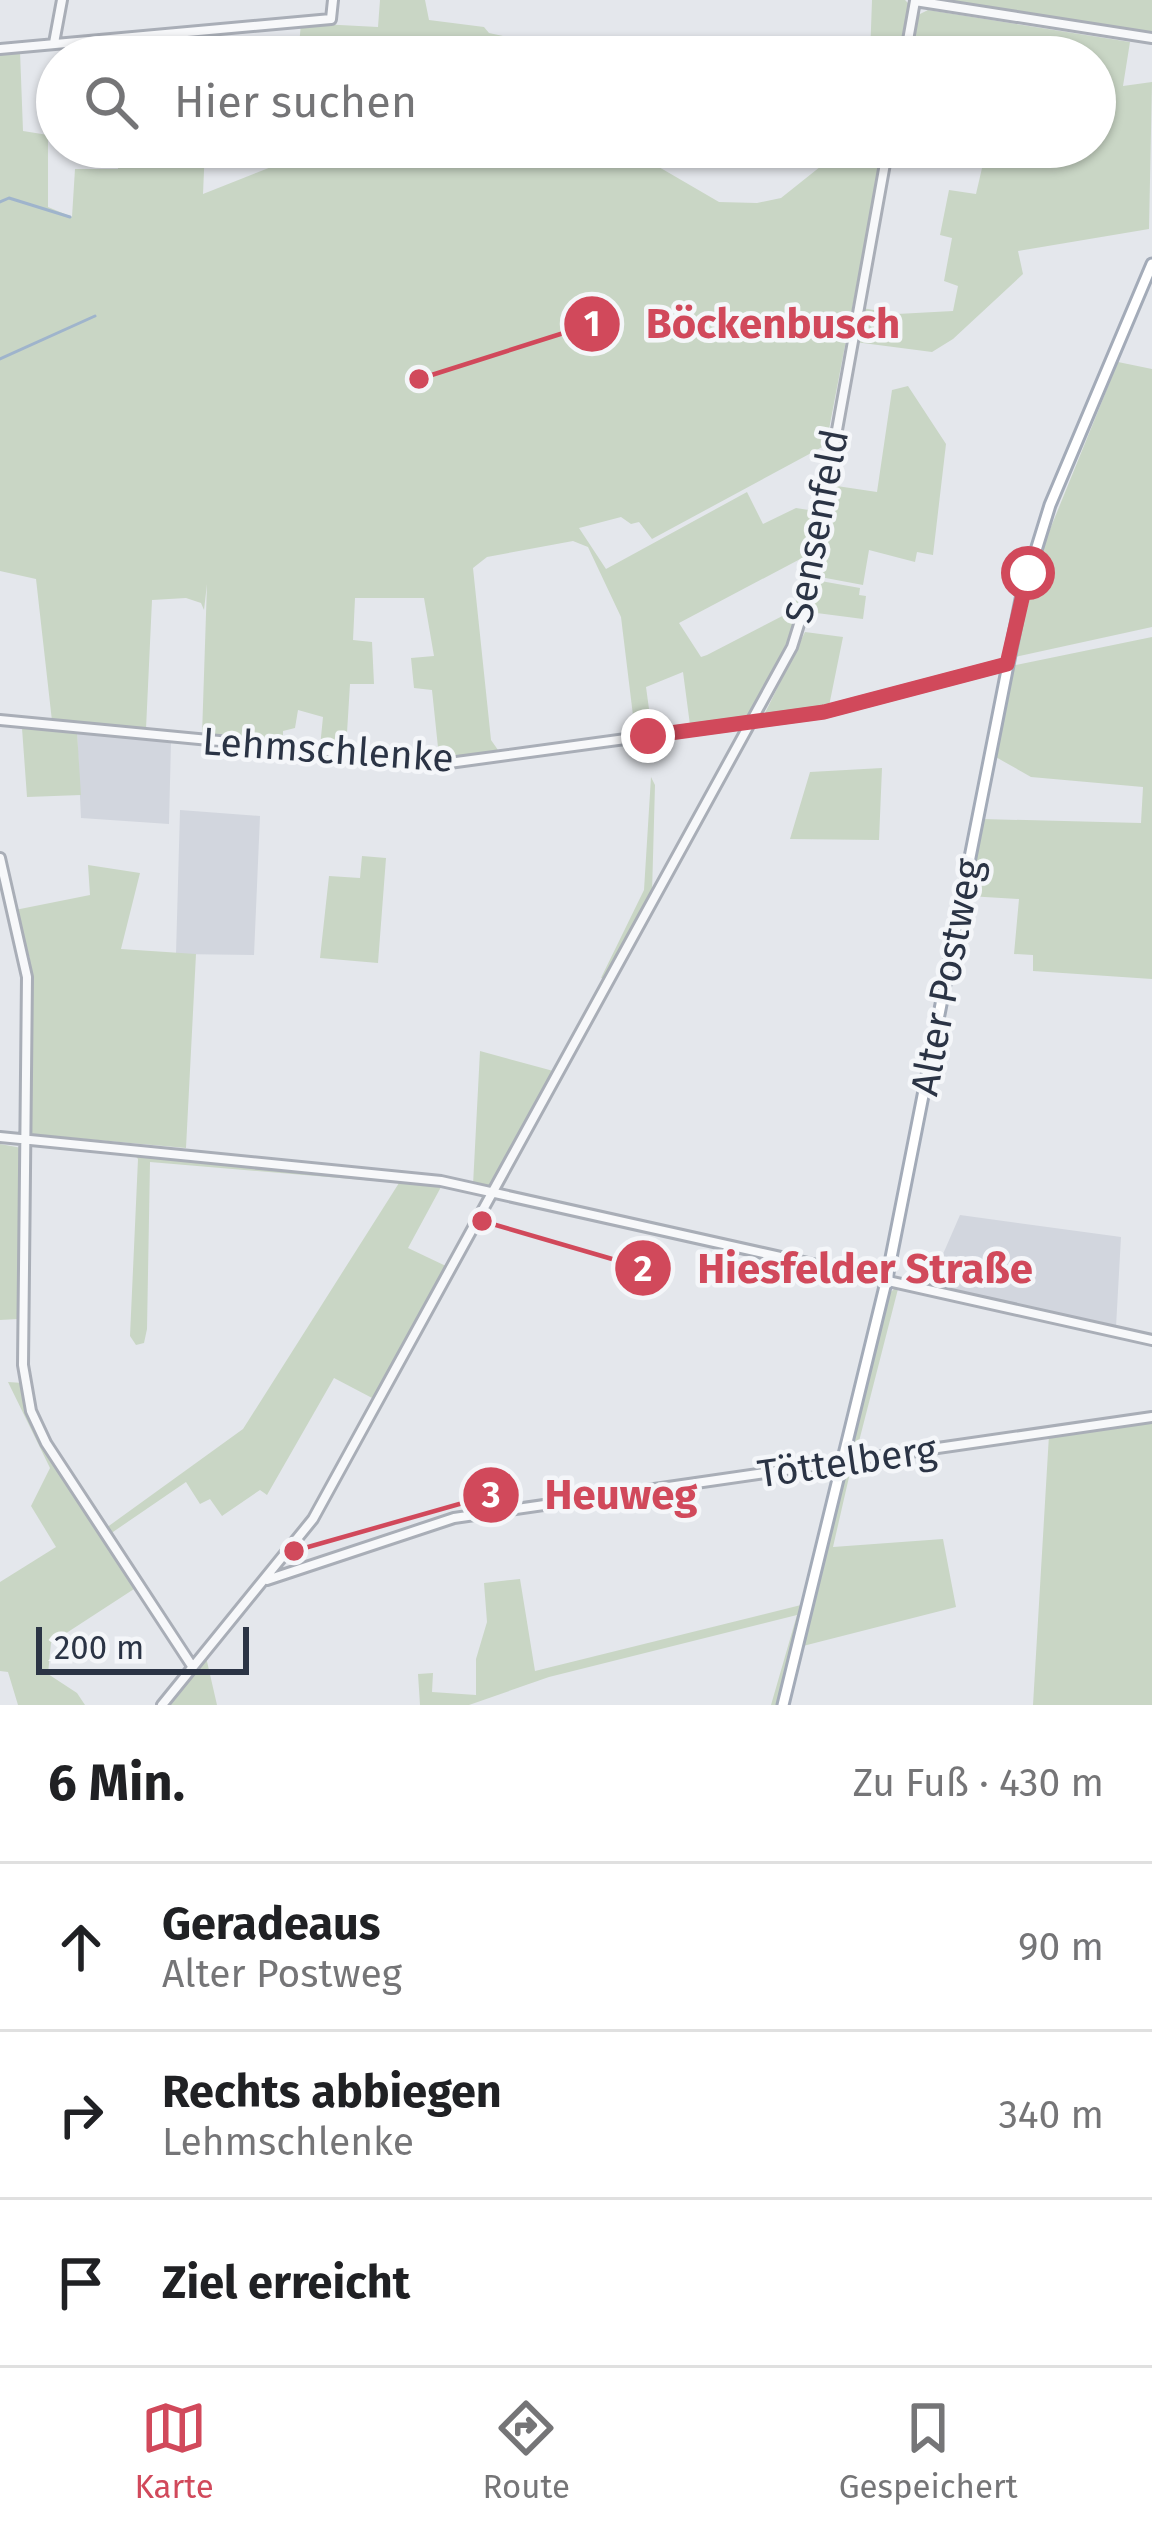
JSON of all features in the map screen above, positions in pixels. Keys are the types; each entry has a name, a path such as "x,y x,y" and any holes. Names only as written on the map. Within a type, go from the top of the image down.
{"main road":[{"name":"Alter Postweg","path":"783,1705 887,1278 1007,664 1050,505 1152,264"}],"street":[{"path":"55,36 62,0"},
{"path":"135,36 332,19 333,0"},
{"path":"908,36 915,0 1152,38"},
{"path":"0,49 36,45"},
{"name":"Sensenfeld","path":"162,1705 313,1519 792,647 805,610 883,168"},
{"name":"Lehmschlenke","path":"0,720 449,763 856,705 1007,664"},
{"path":"0,858 27,976 22,1339 31,1411 46,1443 192,1666"},
{"path":"0,1137 441,1181 1152,1340"},
{"name":"Töttelberg","path":"265,1580 454,1518 1152,1417"}],"shaded area":[{"path":"77,732 171,741 169,824 81,818"},
{"path":"180,810 260,816 254,955 176,954"},
{"path":"960,1215 1121,1237 1116,1327 939,1286 943,1254"}],"green space":[{"path":"380,0 425,0 429,20 484,27 503,36 300,36 301,23 378,27"},
{"path":"872,0 905,0 910,5 904,36 871,36"},
{"path":"937,0 1152,0 1152,34"},
{"path":"928,10 1092,36 912,36 916,16"},
{"path":"1116,40 1130,42 1123,86 1152,82 1149,229 1018,251 1023,274 953,339 932,352 855,342 862,308 897,314 953,311 958,286 944,281 952,238 940,235 949,190 976,194 982,168 1116,168"},
{"path":"20,51 23,131 36,133 36,168 48,168 48,207 72,217 75,169 204,168 203,194 269,168 661,168 719,202 757,203 781,198 819,168 879,168 826,445 652,539 639,522 631,524 621,517 579,528 606,569 747,492 763,524 796,508 815,511 794,632 749,718 667,732 690,725 683,672 646,687 652,731 490,755 439,757 432,690 414,688 411,658 434,656 424,598 355,598 353,640 372,642 374,684 350,684 346,749 320,747 323,717 298,710 295,728 283,731 283,743 202,735 207,584 204,610 201,603 186,598 152,600 146,729 52,721 36,579 0,571 0,52","holes":["573,541 588,547 621,617 635,732 498,750 491,740 473,568 487,557","804,557 794,610 701,657 679,623"]},
{"path":"1118,362 1152,369 1152,627 1015,657 1042,549"},
{"path":"908,386 946,444 933,555 917,552 915,562 869,550 863,585 815,576 830,485 877,492 892,390"},
{"path":"815,580 860,588 859,595 866,596 863,619 809,612"},
{"path":"805,632 843,637 829,706 764,715"},
{"path":"1152,637 1152,979 1033,971 1033,955 1014,954 1019,899 968,896 982,819 1141,823 1143,787 1031,777 994,756 1011,666"},
{"path":"22,728 77,732 81,795 27,797"},
{"path":"882,768 879,840 790,839 810,772"},
{"path":"651,777 655,785 652,893 606,979 601,978 644,890"},
{"path":"362,856 386,858 378,963 320,958 329,876 360,878"},
{"path":"88,865 140,873 121,949 196,954 186,1148 30,1134 30,959 15,910 90,895"},
{"path":"480,1051 557,1072 495,1189 473,1185"},
{"path":"0,1144 22,1148 18,1319 0,1320"},
{"path":"133,1153 400,1178 441,1187 408,1248 448,1267 374,1399 334,1378 267,1495 260,1490 222,1516 210,1499 200,1504 186,1482 110,1534 106,1528 243,1429 399,1183 150,1162 147,1329 144,1343 136,1345 130,1336 138,1159"},
{"path":"899,1285 855,1457 851,1456 887,1295"},
{"path":"8,1382 23,1383 33,1430 134,1589 51,1643 48,1674 77,1693 85,1705 18,1705 8,1672 0,1671 0,1582 56,1547 31,1506 50,1468"},
{"path":"1152,1420 1152,1705 1033,1705 1049,1435"},
{"path":"852,1464 833,1547 943,1539 956,1607 803,1646 847,1465"},
{"path":"520,1579 535,1671 801,1605 778,1705 771,1705 797,1615 549,1677 469,1705 420,1705 418,1674 433,1673 432,1692 476,1695 476,1659 487,1622 484,1583"},
{"path":"206,1657 217,1705 167,1705"}],"waterway":[{"path":"0,202 9,198 70,217"},
{"path":"0,359 95,316"}],"place":[{"name":"Böckenbusch","path":"419,379"},
{"name":"Hiesfelder Straße","path":"482,1221"},
{"name":"Heuweg","path":"294,1551"}],"route":[{"path":"648,736 824,712 1007,664 1028,573"}]}
